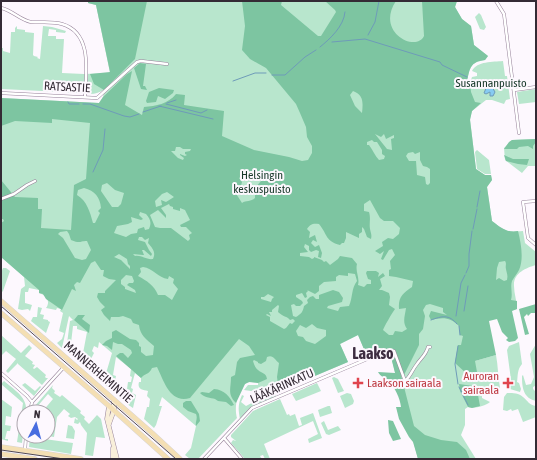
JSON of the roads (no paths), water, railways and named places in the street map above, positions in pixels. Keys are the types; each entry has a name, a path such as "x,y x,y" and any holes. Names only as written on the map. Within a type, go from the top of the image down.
{"main road":[{"name":"MANNERHEIMINTIE","path":"1,301 180,459"},
{"name":"MANNERHEIMINTIE","path":"2,316 114,410 168,459"},
{"path":"108,425 114,410 114,400"},
{"path":"109,406 107,414 108,425 117,459"},
{"path":"1,447 81,459"},
{"path":"113,448 113,459"},
{"path":"16,458 17,450"},
{"path":"24,458 25,451"},
{"path":"1,454 16,458 36,459"}],"street":[{"path":"496,1 504,14 519,133"},
{"path":"1,8 10,10 27,21 64,24 78,36 86,55 86,97"},
{"name":"RATSASTIE","path":"1,93 97,98 137,62 141,61 167,64"},
{"path":"514,90 536,87"},
{"path":"1,199 14,194 26,185 35,181"},
{"path":"536,201 523,202 528,238 536,245"},
{"name":"LÄÄKÄRINKATU","path":"204,459 252,408 384,353 394,351 405,381 409,378 417,364 426,354 428,347 430,347"},
{"path":"1,373 32,402 64,367"},
{"path":"223,439 242,459"},
{"path":"25,444 25,451"}],"water":[{"path":"487,86 492,87 495,92 493,96 490,96 490,92 486,94 484,93"}],"waterway":[{"path":"368,35 375,22 379,1"},
{"path":"320,47 339,27 345,12"},
{"path":"332,42 365,39 440,62 442,65 467,77"},
{"path":"272,75 285,75 305,57 316,50"},
{"path":"233,81 255,73 266,73"},
{"path":"167,103 176,100"},
{"path":"68,102 69,104 79,104"},
{"path":"83,104 90,104 124,116 130,117 139,114"},
{"path":"166,104 201,113 207,110"},
{"path":"159,106 213,119"},
{"path":"143,112 161,106"},
{"path":"93,172 103,150 105,129"},
{"path":"477,207 480,191"},
{"path":"473,229 477,209"},
{"path":"466,273 469,266 472,231"},
{"path":"456,316 461,283 465,275"},
{"path":"464,311 468,286"},
{"path":"431,320 448,317 457,324"},
{"path":"459,326 460,335"},
{"path":"458,346 455,364 458,384"},
{"path":"459,387 468,405"}],"tram line":[{"path":"1,306 176,459"},
{"path":"1,450 64,459"}],"place":[{"name":"Laakson sairaala","path":"358,383"},
{"name":"Auroran sairaala","path":"508,383"}],"district":[{"name":"Laakso","path":"373,353"}],"park label":[{"name":"Susannanpuisto","path":"491,83"},
{"name":"Helsingin keskuspuisto","path":"262,182"}]}
